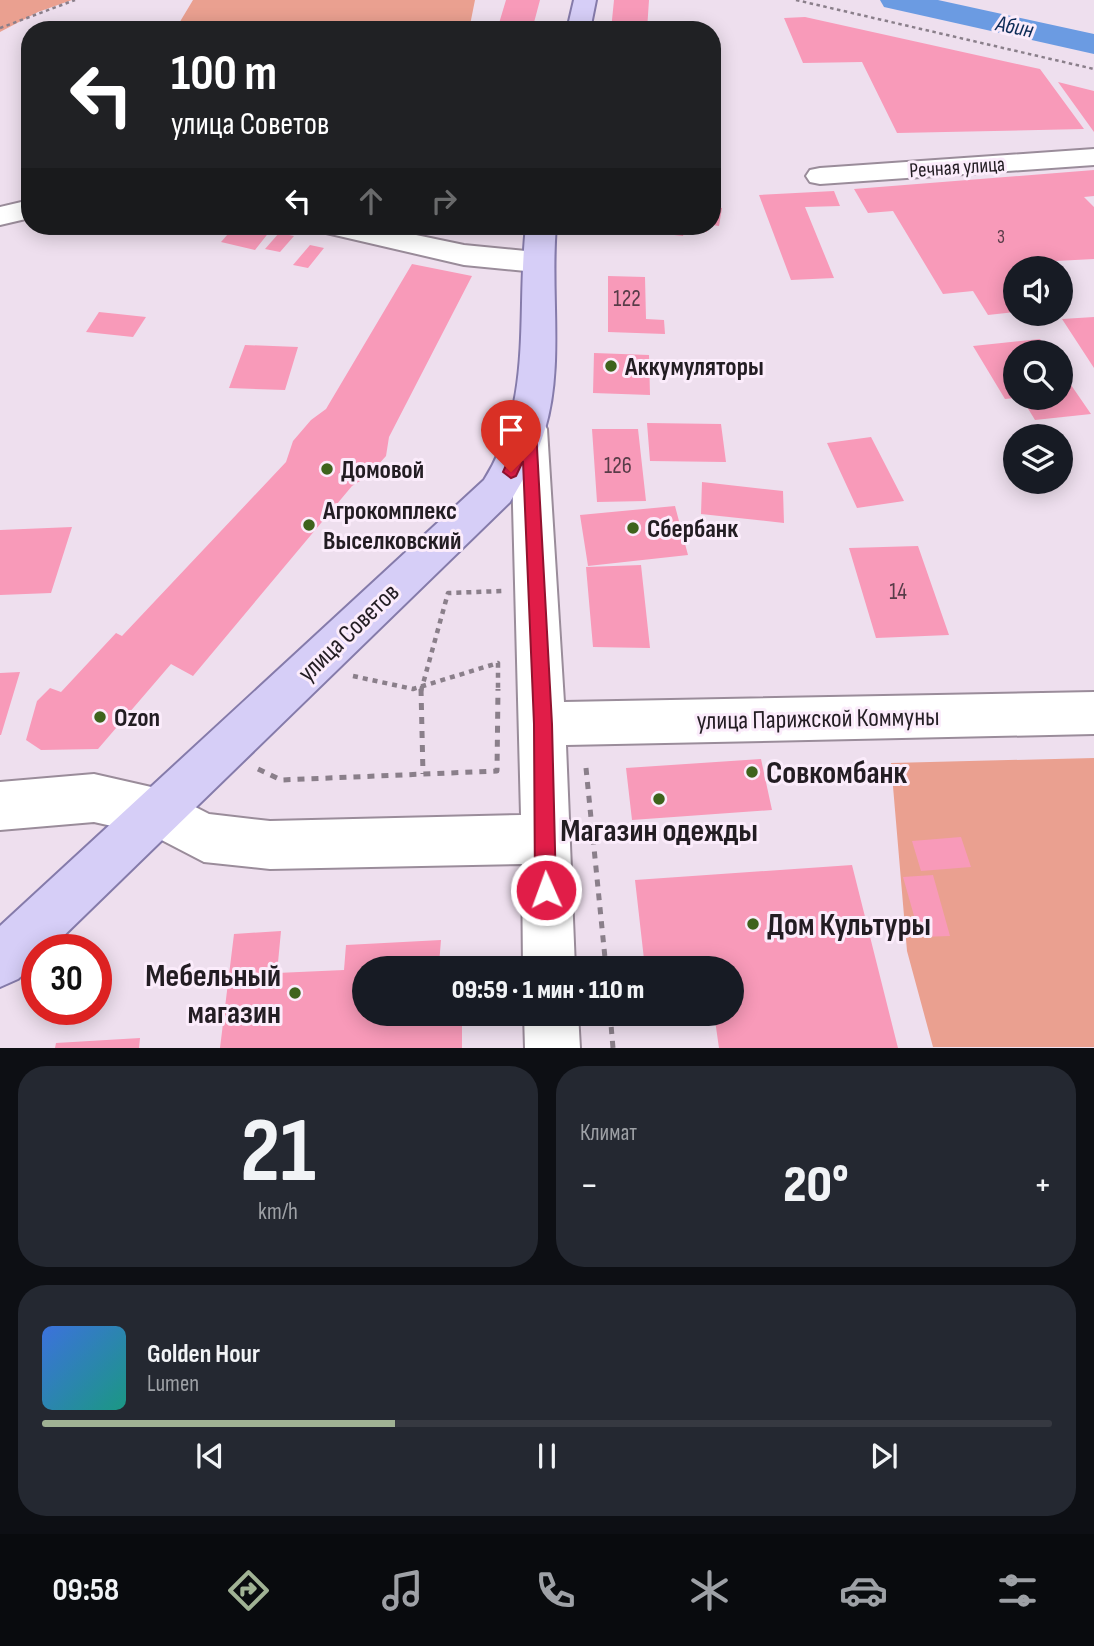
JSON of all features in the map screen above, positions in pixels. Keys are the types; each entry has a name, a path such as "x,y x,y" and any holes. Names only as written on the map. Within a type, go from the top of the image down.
{"main road":[{"path":"580,21 585,0"},
{"name":"улица Советов","path":"0,961 160,813 497,491 511,472 529,429 538,391 539,244"}],"street":[{"name":"Речная улица","path":"820,176 1094,158"},
{"path":"0,216 21,211"},
{"path":"373,235 464,255 539,244"},
{"path":"529,429 543,724 543,839 548,956"},
{"name":"улица Парижской Коммуны","path":"543,724 1094,713"},
{"path":"0,806 94,798 160,813 204,838 270,845 543,839"},
{"path":"551,1026 552,1048"}],"path":[{"path":"0,28 75,0"},
{"path":"796,0 1094,69"},
{"path":"423,774 421,687 448,593 516,590"},
{"path":"266,760 257,770 281,780 497,771 498,663 413,689 349,675 358,665"},
{"path":"586,768 605,956"},
{"path":"611,1026 613,1048"}],"shaded area":[{"path":"0,0 72,0 38,12 0,32"},
{"path":"193,0 475,0 471,21 180,21"},
{"path":"1094,758 1094,1047 933,1047 907,951 891,763"}],"building":[{"path":"506,0 540,0 534,21 500,21"},
{"path":"614,0 649,0 648,21 612,21"},
{"path":"805,17 1040,69 1084,129 897,133 862,62 803,63 784,18"},
{"path":"1058,82 1094,91 1094,132"},
{"path":"1094,170 1094,196 1084,197 1094,207 1094,259 1073,260 1073,256 1003,256 1003,313 988,315 973,291 943,294 893,211 868,213 854,189"},
{"path":"834,191 840,206 805,207 834,278 791,280 759,195"},
{"path":"227,235 267,235 255,250 221,242"},
{"path":"277,235 294,236 280,252 265,249"},
{"path":"310,245 324,248 308,268 293,265"},
{"name":"Домовой","path":"412,264 472,276 389,437 386,456 368,476 352,486 193,676 171,664 98,749 41,750 26,740 37,701 50,688 61,692 116,633 122,636 286,462 293,441 311,420 326,409"},
{"path":"608,276 645,277 646,319 664,320 665,334 608,332"},
{"path":"99,312 146,317 133,337 86,332"},
{"path":"1094,317 1094,368 1067,326 1073,326 1073,318"},
{"path":"1003,343 1003,396 973,346"},
{"path":"245,345 298,347 285,390 229,388"},
{"path":"594,353 649,355 650,395 593,393"},
{"path":"1073,388 1091,414 1035,420 1029,410 1073,410"},
{"path":"647,423 721,424 726,462 650,461"},
{"path":"592,429 638,429 646,501 597,502"},
{"path":"871,437 904,501 857,508 827,443"},
{"path":"702,482 783,491 784,523 701,514"},
{"path":"675,506 688,555 588,566 580,515"},
{"path":"72,527 51,593 0,595 0,530"},
{"path":"918,546 949,635 876,638 849,548"},
{"path":"641,565 650,648 593,647 586,567"},
{"path":"20,672 1,735 0,735 0,673"},
{"path":"761,759 772,810 632,820 626,768"},
{"path":"961,837 971,867 921,871 912,841"},
{"name":"Дом Культуры","path":"852,865 898,1048 719,1048 716,1026 744,1026 744,956 644,956 635,880"},
{"path":"933,875 950,936 920,937 903,877"},
{"name":"Мебельный магазин","path":"281,931 277,973 344,970 346,945 441,940 440,956 352,956 352,1026 462,1026 462,1048 220,1048 234,934"},
{"path":"140,1038 139,1048 55,1048 56,1043"}],"waterway":[{"name":"Абин","path":"895,0 1094,44"}],"place":[{"name":"Аккумуляторы","path":"611,366"},
{"name":"Домовой","path":"327,469"},
{"name":"Агрокомплекс Выселковский","path":"309,525"},
{"name":"Сбербанк","path":"633,528"},
{"name":"Ozon","path":"100,717"},
{"name":"Совкомбанк","path":"752,772"},
{"name":"Магазин одежды","path":"659,799"},
{"name":"Дом Культуры","path":"753,924"},
{"name":"Мебельный магазин","path":"295,993"}],"route":[{"path":"511,472 529,429 543,724 546,890"}]}
